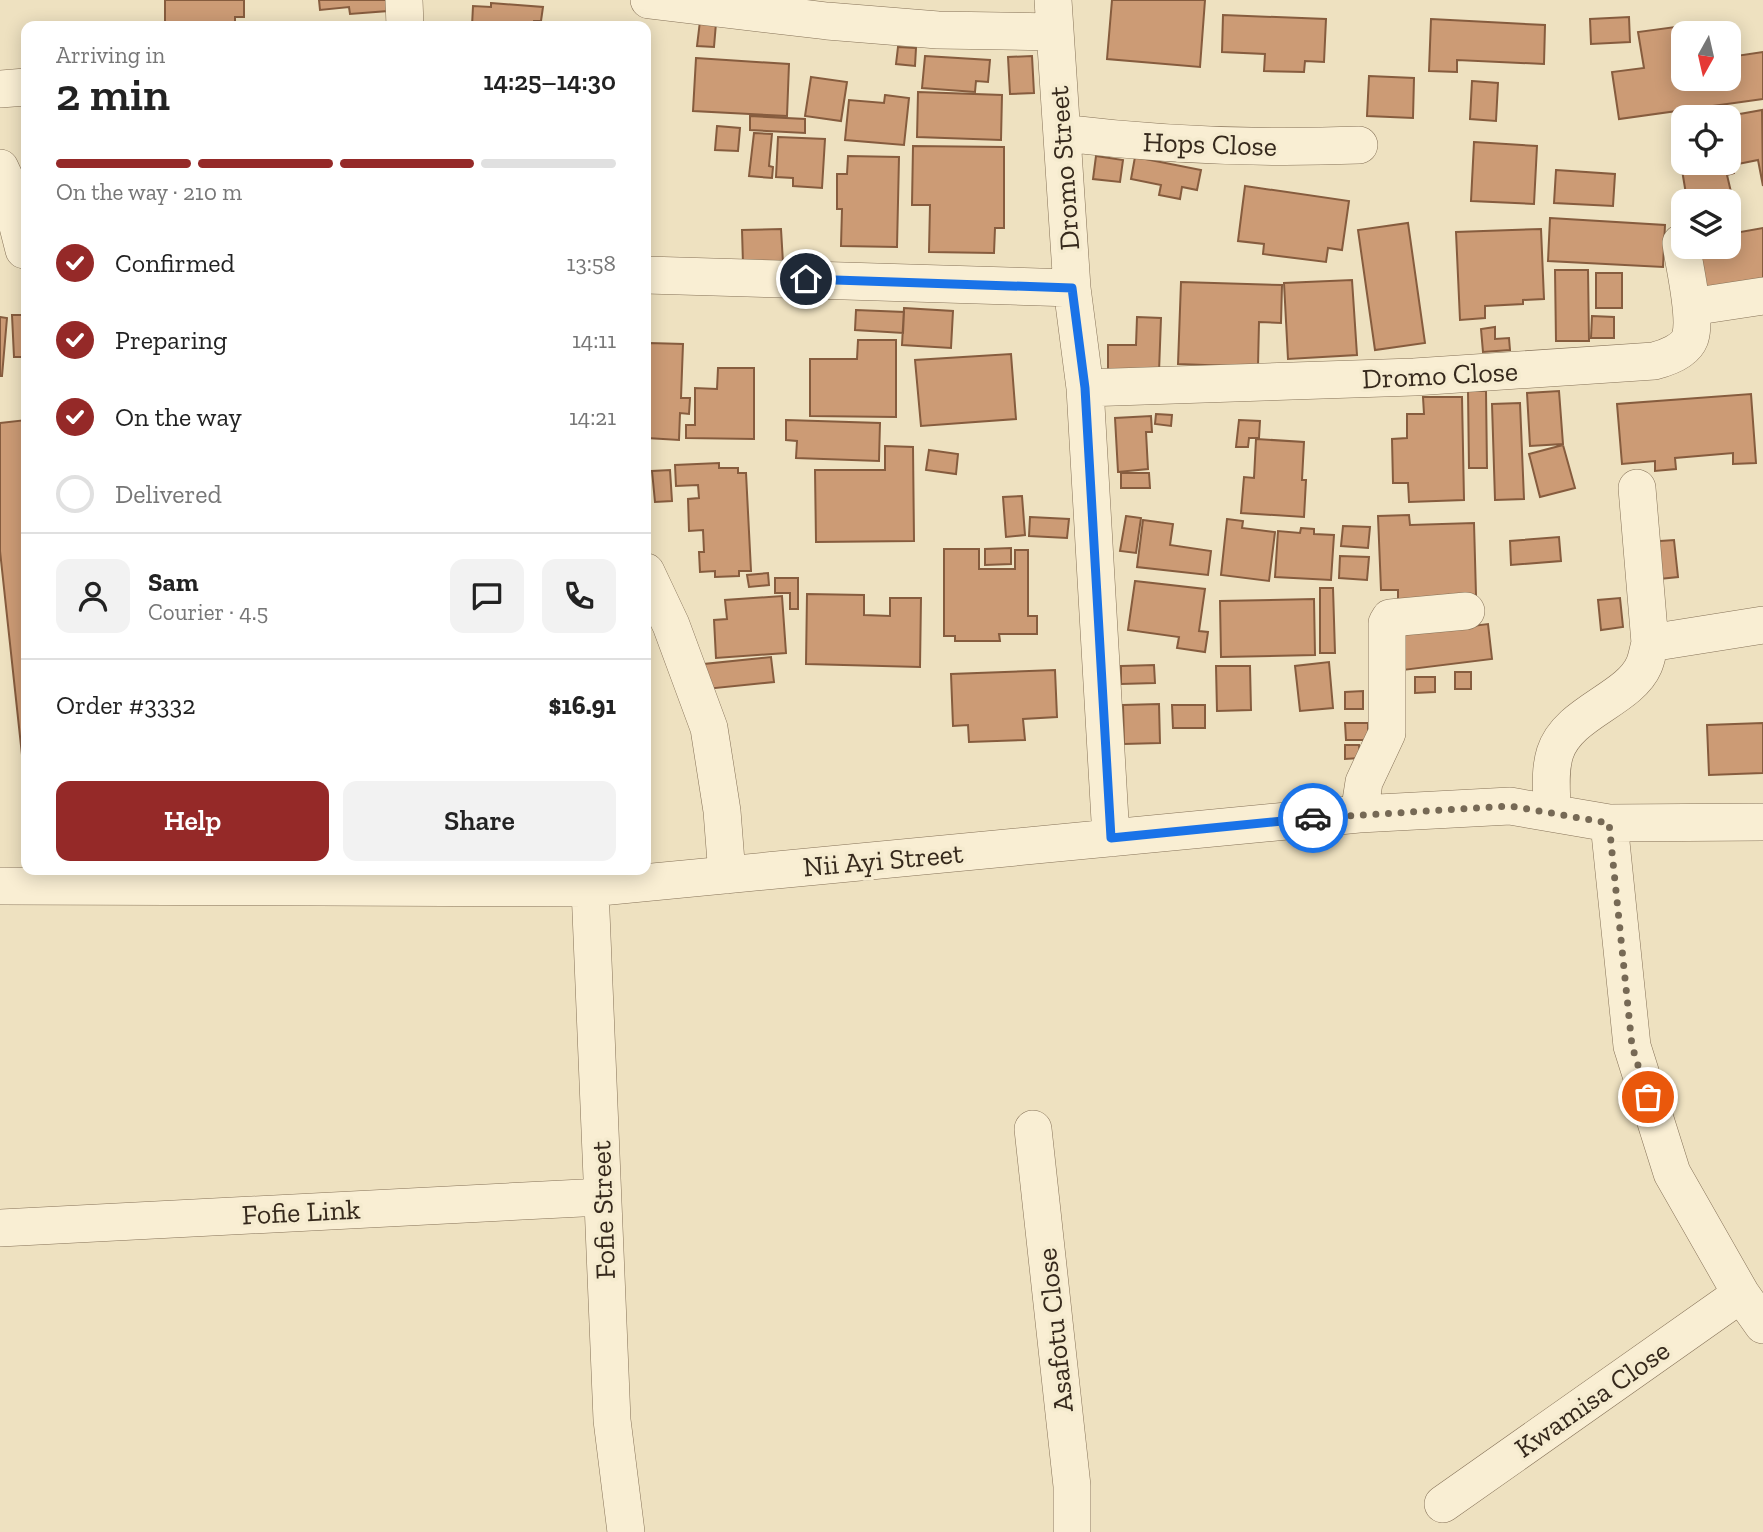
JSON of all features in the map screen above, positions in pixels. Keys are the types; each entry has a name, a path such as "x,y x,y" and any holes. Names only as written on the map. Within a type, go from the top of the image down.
{"street":[{"path":"404,0 405,21"},
{"path":"649,0 827,21 924,29 1054,16"},
{"name":"Dromo Street","path":"1054,16 1072,288 1085,388 1111,838"},
{"path":"0,89 21,87"},
{"name":"Hops Close","path":"1062,133 1272,149 1359,145"},
{"path":"0,168 7,183 17,261"},
{"name":"Dromo Close","path":"1085,388 1414,377 1654,361 1681,349 1690,338 1691,307 1684,259"},
{"path":"651,275 1072,288"},
{"path":"1691,307 1763,296"},
{"path":"1552,813 1552,768 1556,749 1586,715 1631,682 1644,667 1650,643 1637,488"},
{"path":"651,583 671,625 709,728 722,811 727,874"},
{"path":"1359,814 1364,782 1387,733 1387,623 1390,618 1466,611"},
{"path":"1650,643 1763,625"},
{"name":"Nii Ayi Street","path":"0,886 590,888 1359,814 1510,806 1609,823 1763,822"},
{"path":"1609,823 1632,1046 1672,1174 1741,1294 1763,1325"},
{"name":"Fofie Street","path":"590,888 612,1420 626,1532"},
{"name":"Asafotu Close","path":"1033,1129 1072,1486 1072,1532"},
{"name":"Fofie Link","path":"0,1228 602,1197"},
{"name":"Kwamisa Close","path":"1443,1504 1741,1294"}],"building":[{"path":"165,0 244,0 244,17 235,17 235,21 165,21"},
{"path":"319,0 387,0 388,11 350,14 349,7 320,10"},
{"path":"1112,0 1205,0 1200,67 1107,59"},
{"path":"491,3 543,7 541,21 472,21 473,6 491,7"},
{"path":"1223,15 1326,19 1324,62 1305,61 1304,72 1264,71 1265,54 1222,52"},
{"path":"1629,17 1630,42 1591,44 1590,19"},
{"path":"1431,19 1545,25 1544,64 1457,60 1457,72 1429,71"},
{"path":"700,21 716,23 714,47 697,46"},
{"path":"1671,28 1671,91 1741,91 1741,55 1763,52 1763,99 1720,105 1671,105 1671,112 1619,119 1612,72 1644,68 1638,32"},
{"path":"898,47 916,48 915,66 896,64"},
{"path":"925,56 990,60 988,82 976,81 975,92 922,88"},
{"path":"1032,56 1034,93 1010,94 1008,57"},
{"path":"696,58 789,64 787,116 693,111"},
{"path":"1369,76 1414,78 1413,118 1367,116"},
{"path":"811,77 847,82 841,121 805,116"},
{"path":"1472,81 1498,83 1496,121 1470,119"},
{"path":"918,92 1002,95 1001,140 917,137"},
{"path":"885,95 909,98 904,145 845,140 849,100 884,103"},
{"path":"1762,110 1763,186 1758,160 1741,163 1741,114"},
{"path":"750,116 805,119 805,133 750,130"},
{"path":"717,126 740,128 738,151 715,150"},
{"path":"754,133 772,134 769,166 773,167 772,178 749,176"},
{"path":"778,137 825,139 822,188 793,186 793,178 776,177"},
{"path":"1474,142 1537,146 1534,204 1471,201"},
{"path":"913,146 1004,147 1004,228 995,228 994,253 929,252 930,205 912,205"},
{"path":"848,156 899,157 897,247 841,246 842,209 837,209 837,174 847,174"},
{"path":"1096,156 1123,160 1120,182 1093,179"},
{"path":"1135,157 1201,170 1197,190 1182,187 1180,199 1159,195 1161,185 1131,179"},
{"path":"1556,170 1615,174 1613,206 1554,203"},
{"path":"1683,175 1727,175 1730,189 1685,189"},
{"path":"1245,186 1349,201 1342,250 1328,248 1326,262 1263,254 1264,244 1238,241"},
{"path":"1550,218 1665,225 1663,267 1548,261"},
{"path":"1408,223 1425,343 1375,350 1358,230"},
{"path":"1763,228 1763,279 1706,289 1700,259 1741,259 1741,232"},
{"path":"781,229 783,263 743,264 742,230"},
{"path":"1541,229 1544,299 1523,300 1523,304 1485,306 1485,318 1460,320 1456,232"},
{"path":"1555,270 1588,270 1589,341 1556,341"},
{"path":"1596,273 1622,273 1622,308 1596,308"},
{"path":"1352,280 1357,355 1288,359 1284,283"},
{"path":"1181,282 1282,285 1281,323 1259,322 1258,367 1178,364"},
{"path":"904,308 953,311 951,348 902,345"},
{"path":"856,310 904,312 903,333 855,330"},
{"path":"12,315 21,315 21,357 14,357"},
{"path":"1592,316 1614,317 1614,338 1591,338"},
{"path":"0,317 7,318 2,376 0,376"},
{"path":"1137,317 1161,318 1159,372 1108,370 1108,345 1136,345"},
{"path":"1495,327 1495,339 1509,338 1510,350 1483,352 1481,329"},
{"path":"858,340 896,340 896,417 810,416 810,359 857,359"},
{"path":"651,343 683,344 681,398 690,398 689,414 680,413 679,440 651,438"},
{"path":"1011,354 1016,419 921,426 915,360"},
{"path":"718,368 754,368 754,439 686,438 686,425 695,425 695,388 717,389"},
{"path":"1468,391 1486,391 1487,468 1469,468"},
{"path":"1559,391 1563,444 1530,446 1527,393"},
{"path":"1751,394 1756,463 1733,464 1733,453 1675,458 1676,469 1655,471 1655,461 1622,464 1617,404"},
{"path":"1423,397 1462,397 1464,500 1409,502 1408,483 1393,483 1392,439 1407,438 1407,414 1424,414"},
{"path":"1520,403 1524,499 1495,500 1492,404"},
{"path":"1156,414 1172,415 1171,426 1155,424"},
{"path":"1151,416 1152,432 1146,432 1148,469 1118,472 1115,418"},
{"path":"786,420 880,423 879,461 796,458 797,441 786,440"},
{"path":"1239,420 1260,421 1259,438 1249,438 1248,447 1236,447"},
{"path":"21,421 21,746 0,551 0,423"},
{"path":"1256,439 1304,442 1304,517 1241,513 1244,477 1254,478"},
{"path":"1563,445 1575,488 1540,497 1529,454"},
{"path":"885,446 913,447 914,541 816,542 815,470 885,470"},
{"path":"929,450 958,454 956,474 926,470"},
{"path":"719,463 719,468 738,468 738,473 746,473 751,571 739,571 739,576 715,577 715,571 700,572 699,552 704,552 703,530 689,531 688,499 699,498 698,485 676,486 675,465"},
{"path":"670,470 672,501 655,502 652,471"},
{"path":"1121,473 1149,473 1150,488 1121,488"},
{"path":"1022,496 1025,535 1006,537 1003,497"},
{"path":"1409,515 1410,525 1474,523 1476,595 1445,595 1398,609 1398,590 1381,590 1378,516"},
{"path":"1126,516 1141,518 1136,553 1120,551"},
{"path":"1030,517 1069,519 1067,538 1029,536"},
{"path":"1227,519 1243,521 1242,528 1275,532 1269,581 1221,575"},
{"path":"1143,520 1173,524 1170,545 1211,551 1208,575 1137,567"},
{"path":"1343,526 1370,527 1368,548 1341,546"},
{"path":"1301,528 1314,529 1314,534 1334,535 1331,580 1275,577 1278,531 1300,533"},
{"path":"1559,537 1561,561 1511,565 1510,541"},
{"path":"1674,540 1678,577 1650,580 1646,542"},
{"path":"1011,548 1011,564 985,565 985,549"},
{"path":"944,549 979,549 979,569 1015,569 1015,550 1028,550 1028,616 1037,616 1037,634 999,634 1000,641 955,641 955,636 944,636"},
{"path":"1340,556 1369,557 1367,580 1339,578"},
{"path":"768,573 769,585 749,587 747,575"},
{"path":"775,578 798,578 798,609 790,609 790,593 775,593"},
{"path":"1135,581 1205,589 1199,631 1208,632 1205,652 1177,648 1179,637 1128,630"},
{"path":"1320,588 1333,588 1335,653 1320,653"},
{"path":"807,594 864,595 864,615 890,616 890,598 921,598 920,667 806,664"},
{"path":"782,596 786,653 716,658 714,620 727,619 725,600"},
{"path":"1620,598 1623,627 1601,630 1598,600"},
{"path":"1314,599 1315,655 1221,657 1220,601"},
{"path":"1488,624 1492,659 1395,671 1391,636"},
{"path":"771,657 774,682 706,689 704,664"},
{"path":"1329,662 1333,708 1300,711 1295,666"},
{"path":"1154,665 1155,683 1121,684 1121,666"},
{"path":"1216,666 1250,666 1251,710 1217,711"},
{"path":"1055,670 1057,717 1023,719 1025,740 969,742 968,725 953,726 951,674"},
{"path":"1455,672 1471,672 1471,689 1455,689"},
{"path":"1415,677 1435,677 1435,692 1415,693"},
{"path":"1363,691 1363,709 1345,709 1345,692"},
{"path":"1159,704 1160,743 1124,744 1123,705"},
{"path":"1172,705 1205,705 1205,728 1173,728"},
{"path":"1345,723 1368,723 1368,740 1346,740"},
{"path":"1763,723 1763,773 1709,775 1707,725"},
{"path":"1345,745 1359,745 1360,758 1345,759"}],"way so far":[{"path":"1313,818 1510,806 1609,823 1632,1046 1648,1097"}],"route":[{"path":"806,279 1072,288 1085,388 1111,838 1313,818"}]}
